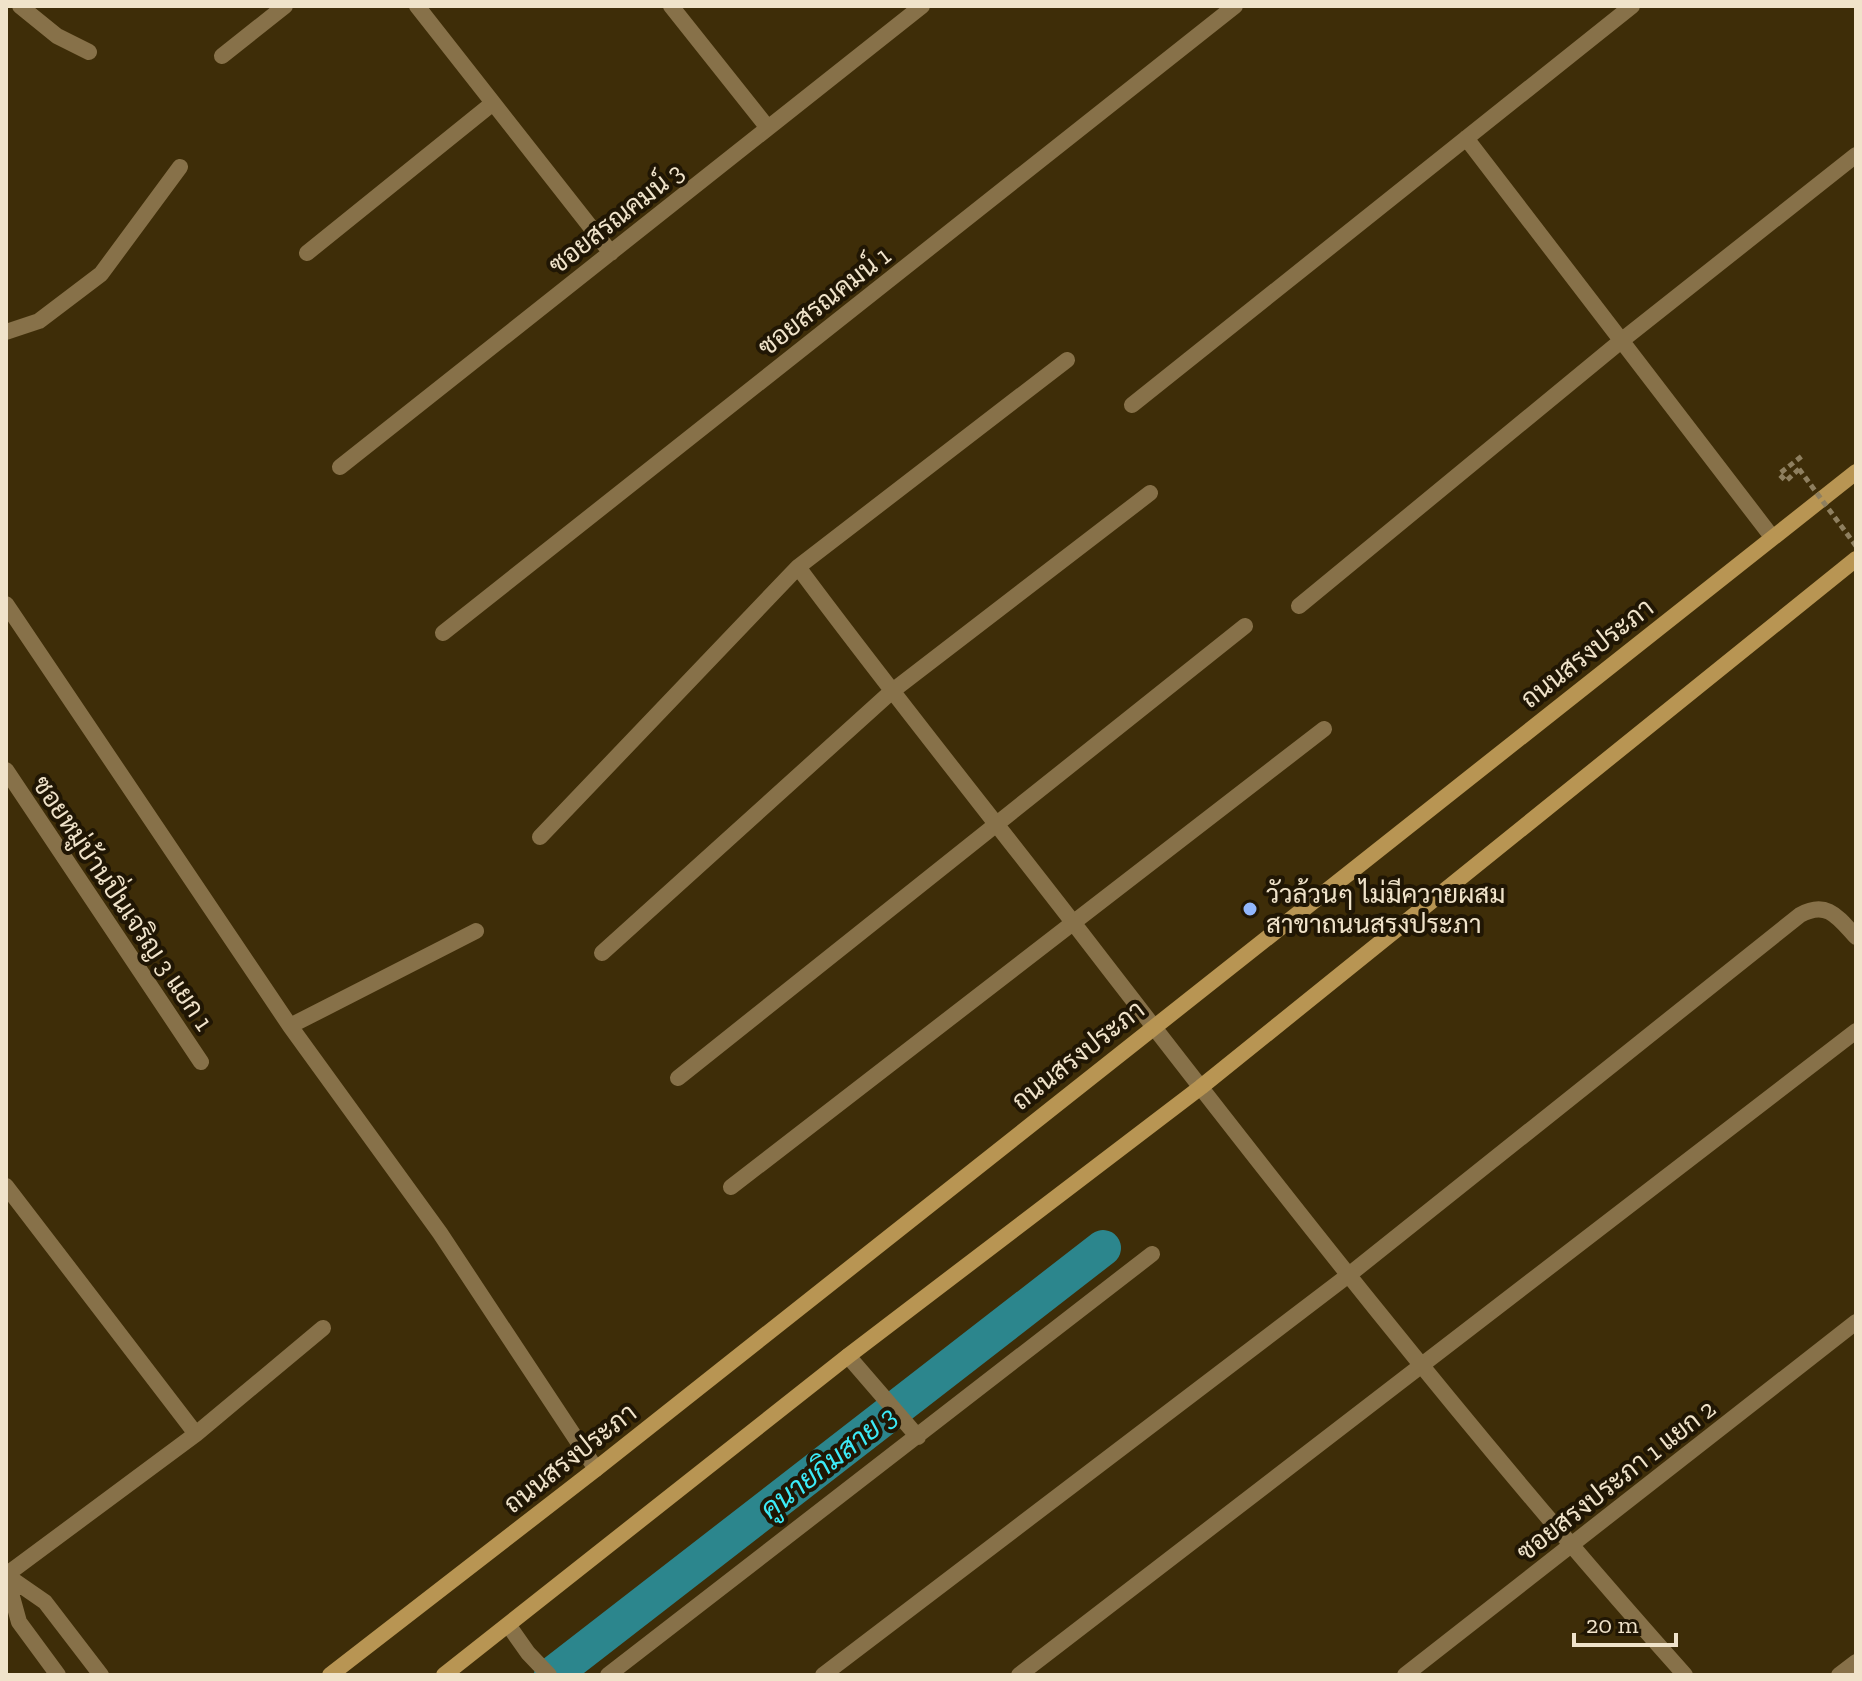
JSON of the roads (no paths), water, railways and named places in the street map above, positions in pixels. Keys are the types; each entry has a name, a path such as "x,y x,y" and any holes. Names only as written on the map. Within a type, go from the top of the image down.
{"main road":[{"name":"ถนนสรงประภา","path":"330,1675 596,1469 1856,472"},
{"path":"444,1675 848,1356 1201,1087 1856,559"}],"street":[{"path":"20,6 57,36 89,52"},
{"path":"222,56 285,6"},
{"path":"417,6 611,253"},
{"path":"671,6 768,128"},
{"name":"ซอยสรณคมน์ 3","path":"340,467 922,6"},
{"name":"ซอยสรณคมน์ 1","path":"443,633 1235,6"},
{"path":"1132,405 1632,6"},
{"path":"307,253 493,103"},
{"path":"1466,138 1772,537"},
{"path":"1299,606 1621,341 1856,155"},
{"path":"6,332 39,321 101,274 180,167"},
{"path":"540,837 798,567 1067,360"},
{"path":"602,953 891,692 1150,493"},
{"path":"798,567 891,692 1350,1274 1571,1547 1685,1675"},
{"path":"6,604 290,1026 440,1233 596,1469"},
{"path":"678,1078 1245,626"},
{"path":"731,1187 1324,729"},
{"name":"ซอยหมู่บ้านปิ่นเจริญ 3 แยก 1","path":"7,774 201,1062"},
{"path":"823,1675 1350,1274 1800,915 1821,907 1840,919 1856,937"},
{"path":"290,1026 476,931"},
{"path":"1019,1675 1856,1031"},
{"path":"6,1186 196,1434"},
{"path":"608,1675 911,1431 1152,1254"},
{"name":"ซอยสรงประภา 1 แยก 2","path":"1405,1675 1856,1322"},
{"path":"6,1575 196,1434 323,1328"},
{"path":"848,1356 911,1431"},
{"path":"6,1575 19,1622 58,1675"},
{"path":"6,1575 45,1602 101,1675"},
{"path":"509,1626 549,1675"},
{"path":"1839,1675 1856,1662"}],"waterway":[{"name":"คูนายกิมสาย 3","path":"552,1675 1103,1248"}],"place":[{"name":"วัวล้วนๆ ไม่มีควายผสม สาขาถนนสรงประภา","path":"1250,909"}]}
